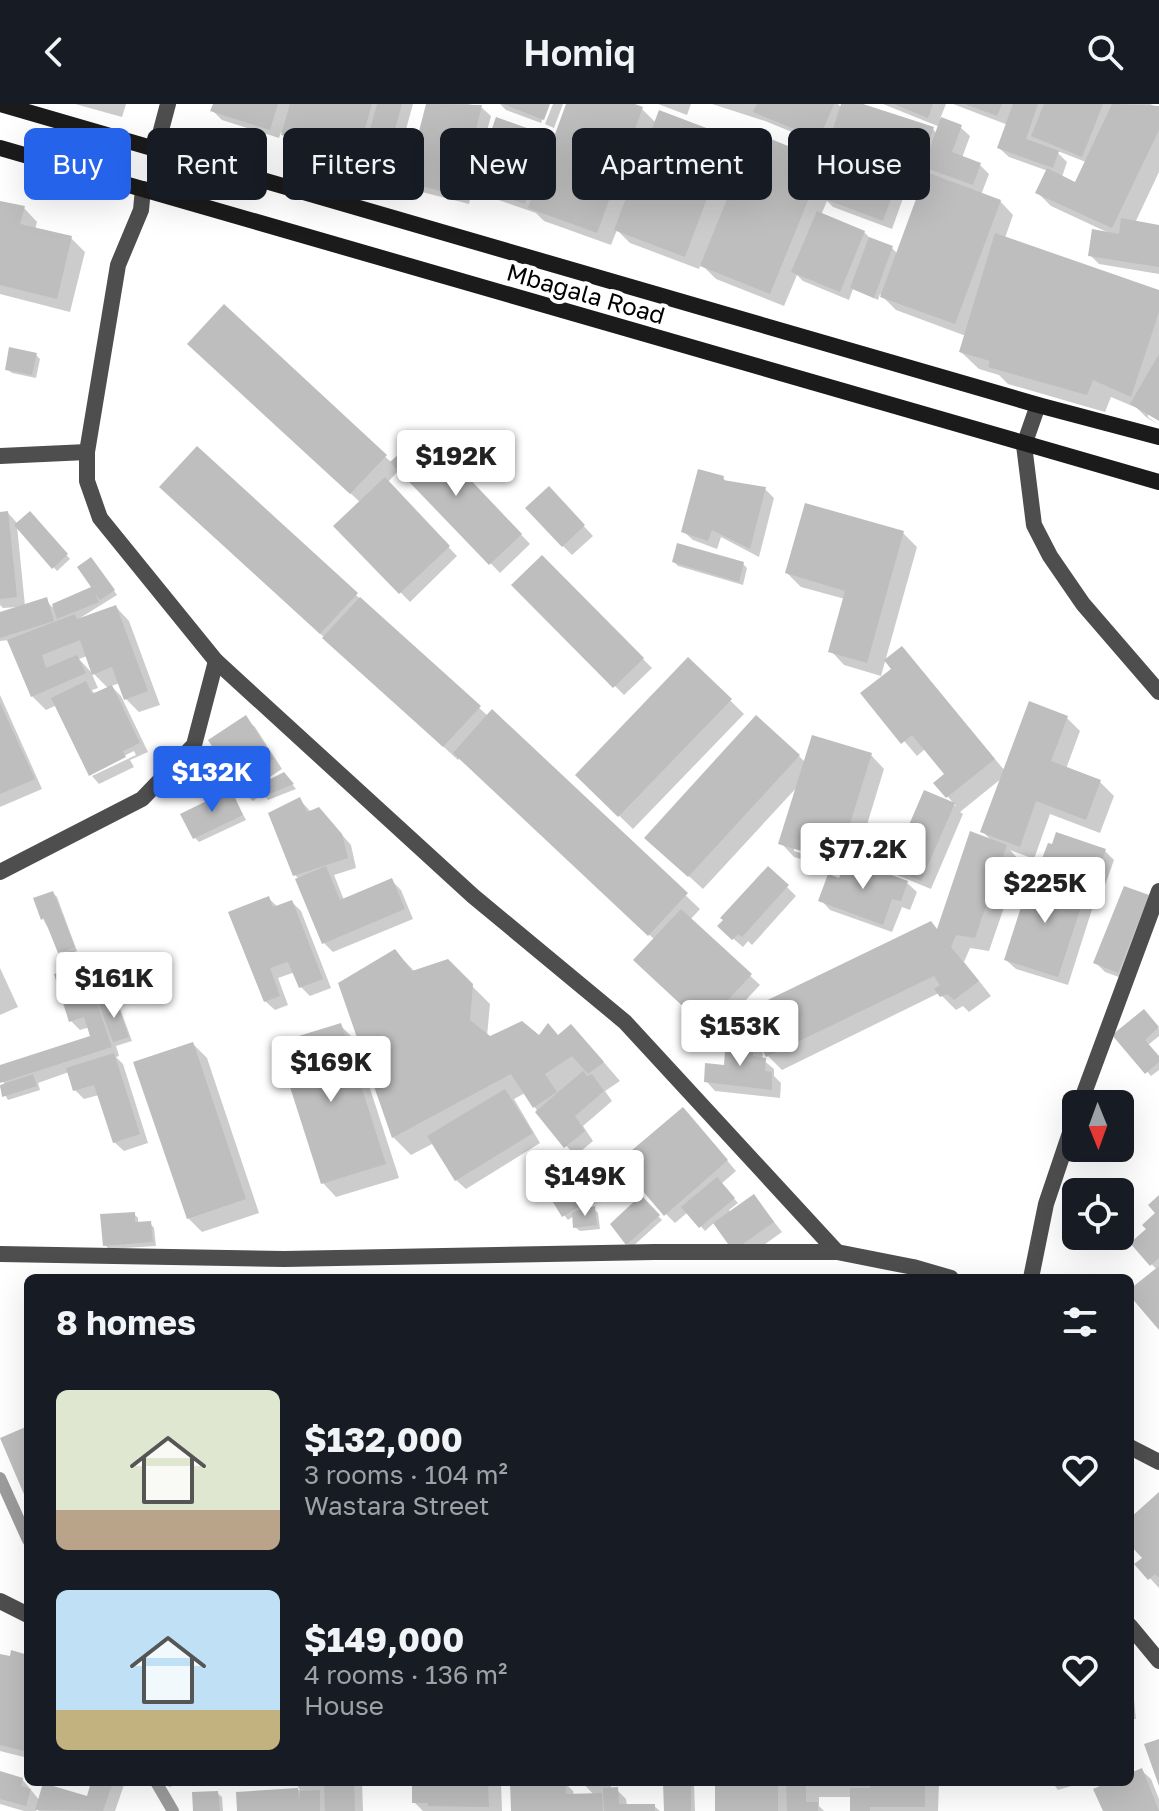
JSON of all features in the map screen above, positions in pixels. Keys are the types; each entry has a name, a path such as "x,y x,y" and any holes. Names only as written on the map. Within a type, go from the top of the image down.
{"street":[{"name":"Mbagala Road","path":"0,104 147,146"},
{"path":"162,128 168,104"},
{"name":"Mbagala Road","path":"0,148 1159,482"},
{"name":"Mbagala Road","path":"267,181 1038,405 1159,437"},
{"path":"143,189 141,210 118,265 87,452 87,481 100,518 216,661 473,896 625,1022 837,1252"},
{"path":"1038,405 1024,445 1034,525 1050,556 1083,604 1159,692"},
{"path":"0,456 87,452"},
{"path":"0,872 142,799 194,745 216,661"},
{"path":"1085,1090 1159,891"},
{"path":"1032,1274 1046,1204 1062,1157"},
{"path":"0,1254 284,1259 837,1252 937,1274"},
{"path":"1134,1449 1159,1462"},
{"path":"0,1601 24,1613"},
{"path":"1134,1631 1159,1661"}],"building":[{"path":"213,104 278,104 270,130 210,111"},
{"path":"290,104 372,104 365,128 283,128"},
{"path":"377,104 402,104 395,128 370,128"},
{"path":"426,104 482,105 476,128 440,128 440,191 424,187 424,128 420,128"},
{"path":"503,104 550,104 544,120"},
{"path":"566,104 635,104 643,107 635,128 572,128 572,200 609,200 597,233 528,208 531,200 556,200 556,131"},
{"path":"757,104 834,104 824,128 792,128 753,112"},
{"path":"841,104 863,104 934,127 930,138 930,128 833,128"},
{"path":"894,104 933,104 928,118"},
{"path":"965,104 1002,104 997,116"},
{"path":"1013,104 1038,104 1026,139 1059,151 1053,168 997,148"},
{"path":"1044,104 1103,104 1082,157 1031,136"},
{"path":"1112,104 1159,106 1159,130 1112,228 1035,193 1047,168 1075,182"},
{"path":"659,110 706,128 652,128"},
{"path":"496,117 527,128 492,128"},
{"path":"941,117 962,125 952,152 981,163 973,185 930,170 930,148"},
{"path":"772,139 788,146 788,200 808,200 770,294 700,266 727,200 772,200"},
{"path":"930,173 1001,200 955,324 880,297 916,200 930,200"},
{"path":"625,200 706,200 685,257 614,230"},
{"path":"827,200 890,200 883,221"},
{"path":"0,201 25,206 20,224 72,236 57,299 0,285"},
{"path":"817,211 865,231 840,292 791,272"},
{"path":"1121,218 1159,225 1159,267 1088,256 1092,229 1119,234"},
{"path":"995,233 1159,290 1159,312 1131,397 1093,380 1087,395 988,367 990,361 959,352"},
{"path":"869,237 893,246 874,298 850,288"},
{"path":"224,304 387,455 350,494 187,344"},
{"path":"9,347 37,353 32,375 5,370"},
{"path":"1159,354 1159,421 1130,404"},
{"path":"424,431 522,534 489,565 390,462"},
{"path":"197,446 358,593 320,634 159,487"},
{"path":"698,469 724,476 723,480 766,487 750,549 712,530 708,541 681,532"},
{"path":"385,477 450,546 399,594 333,526"},
{"path":"549,486 585,525 562,547 525,508"},
{"path":"805,503 904,531 867,663 828,652 845,591 785,573"},
{"path":"8,511 17,597 0,599 0,512"},
{"path":"30,511 68,554 52,569 14,525"},
{"path":"677,543 744,562 739,582 672,562"},
{"path":"542,555 644,658 613,688 511,585"},
{"path":"91,557 115,590 100,600 95,593 99,602 57,619 52,604 91,587 77,567"},
{"path":"47,597 54,621 0,638 0,612"},
{"path":"360,597 481,706 443,747 322,638"},
{"path":"116,605 148,691 124,700 112,667 92,675 80,640 42,655 46,668 77,655 86,673 31,697 7,640 75,614 77,619"},
{"path":"902,646 995,759 946,798 933,783 944,774 912,735 901,744 860,693 891,669 884,660"},
{"path":"688,657 732,699 618,817 575,775"},
{"path":"86,681 92,694 112,685 140,743 123,751 126,757 89,776 51,698"},
{"path":"1029,701 1068,716 1051,761 1101,780 1086,820 1036,801 1020,847 980,832"},
{"path":"0,703 35,779 0,794"},
{"path":"492,709 688,893 648,936 453,753"},
{"path":"246,715 274,759 252,774 258,782 242,793 208,740"},
{"path":"756,715 800,755 688,877 644,838"},
{"path":"812,735 872,753 838,862 778,844"},
{"path":"284,772 294,784 262,797 257,786"},
{"path":"231,789 243,815 193,839 180,814"},
{"path":"924,790 955,803 921,881 873,861 882,841 899,848"},
{"path":"300,797 307,812 319,807 342,834 348,858 293,876 268,813"},
{"path":"970,831 1007,845 975,938 956,935 951,947 979,981 954,1000 947,994 940,997 934,989 940,985 934,976 766,1057 743,1012 931,921 937,929"},
{"path":"1056,832 1106,849 1095,880 1041,861"},
{"path":"847,859 908,881 901,901 892,899 883,925 818,901 828,874 839,878"},
{"path":"326,866 340,900 392,878 405,909 322,944 295,879"},
{"path":"768,866 789,885 742,937 738,934 732,940 717,926 723,920 720,918"},
{"path":"1032,873 1087,889 1058,977 1004,960"},
{"path":"1124,886 1149,895 1118,973 1093,963"},
{"path":"53,891 75,947 58,953 33,898"},
{"path":"269,896 273,907 292,900 323,979 299,988 288,962 270,968 280,996 264,1002 228,912"},
{"path":"681,909 752,974 704,1026 633,960"},
{"path":"395,949 412,971 448,959 473,984 470,1020 490,1036 522,1021 539,1035 548,1023 558,1035 571,1024 604,1062 588,1074 572,1056 545,1074 557,1092 533,1108 511,1074 392,1138 338,983"},
{"path":"84,965 112,1047 0,1083 0,1065 90,1036 84,1017 69,1022 54,974"},
{"path":"115,997 129,1037 113,1042 98,1003"},
{"path":"1144,1009 1159,1027 1145,1040 1159,1056 1159,1062 1145,1074 1112,1035"},
{"path":"341,1023 386,1164 321,1184 276,1043"},
{"path":"726,1039 754,1041 753,1056 766,1058 765,1071 772,1072 772,1090 704,1082 705,1063 724,1065"},
{"path":"193,1042 246,1199 187,1219 133,1062"},
{"path":"114,1053 140,1134 113,1143 94,1085 73,1091 66,1068"},
{"path":"583,1071 587,1076 592,1074 604,1091 575,1116 585,1131 564,1148 535,1112"},
{"path":"33,1074 37,1086 2,1097 0,1085"},
{"path":"505,1089 533,1133 455,1181 427,1136"},
{"path":"683,1107 728,1160 664,1216 618,1162"},
{"path":"603,1163 616,1176 601,1190 588,1177"},
{"path":"579,1176 592,1199 562,1217 548,1194"},
{"path":"717,1177 735,1198 699,1228 681,1207"},
{"path":"754,1194 774,1222 733,1251 713,1223"},
{"path":"641,1195 660,1215 626,1245 610,1224"},
{"path":"1159,1195 1159,1258 1150,1266 1134,1248 1134,1240 1146,1229 1142,1225 1155,1213 1148,1205"},
{"path":"595,1206 597,1225 573,1228 572,1212"},
{"path":"135,1212 135,1222 151,1221 153,1242 103,1246 100,1214"},
{"path":"1159,1266 1159,1330 1134,1301 1134,1286"},
{"path":"24,1428 24,1494 0,1438"},
{"path":"1159,1492 1159,1578 1155,1574 1148,1580 1134,1564 1142,1558 1134,1549 1134,1514"},
{"path":"11,1650 24,1654 24,1751 0,1745 0,1654 10,1656"},
{"path":"1159,1739 1159,1786 1144,1744"},
{"path":"1142,1768 1159,1811 1103,1811 1093,1789 1100,1786 1134,1786 1134,1771"},
{"path":"0,1771 23,1778 21,1786 31,1789 26,1806 0,1799"},
{"path":"42,1786 53,1786 87,1796 90,1786 112,1786 103,1811 35,1810"},
{"path":"324,1786 354,1786 355,1811 325,1811"},
{"path":"412,1786 488,1786 489,1807 412,1803"},
{"path":"510,1786 565,1786 566,1794 602,1793 603,1811 511,1811"},
{"path":"663,1786 691,1786 691,1811 664,1811"},
{"path":"715,1786 778,1786 778,1811 715,1811"},
{"path":"786,1786 806,1786 806,1802 818,1802 818,1811 787,1811"},
{"path":"925,1786 925,1807 870,1807 870,1811 850,1811 850,1788"},
{"path":"618,1787 619,1804 655,1804 655,1811 604,1811 603,1788"},
{"path":"298,1788 299,1803 300,1791 320,1790 320,1811 237,1811 236,1792"},
{"path":"218,1791 220,1811 193,1811 192,1792"}],"waterway":[{"path":"0,1478 24,1531"},
{"path":"158,1786 173,1811"}]}
